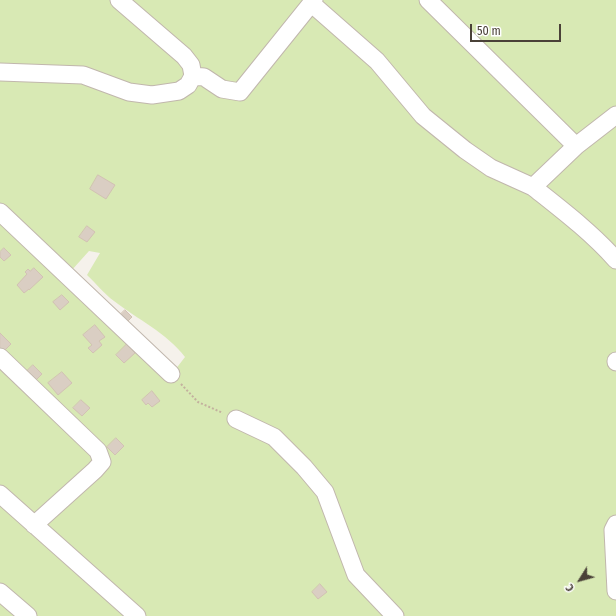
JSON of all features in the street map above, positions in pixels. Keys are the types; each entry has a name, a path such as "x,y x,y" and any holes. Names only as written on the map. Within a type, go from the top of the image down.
{"lane":[{"path":"0,72 83,75 129,92 152,95 179,91 188,85 193,76 191,65 184,56 119,0"},
{"path":"428,0 576,146"},
{"path":"193,76 204,78 222,89 240,92 313,2 376,61 423,116 465,150 491,168 534,187 575,220 616,260"},
{"path":"534,187 576,146 616,115"},
{"path":"0,212 171,374"},
{"path":"0,357 98,451 102,462 34,524"},
{"path":"236,419 274,437 325,492 356,575 394,616"},
{"path":"0,494 137,616"},
{"path":"616,524 614,530 616,590"},
{"path":"0,592 28,616"}],"path":[{"path":"171,374 198,402 236,419"}],"green space":[{"path":"0,0 616,0 616,616 0,616","holes":["89,251 100,253 87,275 110,298 161,333 178,348 185,357 175,370 71,271"]}],"building":[{"path":"98,175 115,185 106,199 90,189"},
{"path":"87,226 95,232 87,242 79,237"},
{"path":"4,248 11,255 4,261 0,257 0,252"},
{"path":"34,268 43,277 24,293 17,285 27,274 25,272 28,269 30,271"},
{"path":"62,295 69,302 60,310 53,302"},
{"path":"125,310 132,317 126,323 119,316"},
{"path":"95,325 105,337 99,341 102,345 93,353 88,348 92,345 83,335"},
{"path":"0,333 11,344 3,352 0,349"},
{"path":"127,344 135,353 124,363 116,355"},
{"path":"33,365 42,374 35,381 26,372"},
{"path":"62,372 72,383 58,395 48,383"},
{"path":"152,391 160,401 152,407 148,403 146,405 142,400"},
{"path":"81,400 90,408 82,416 73,408"},
{"path":"116,438 124,446 115,455 107,447"},
{"path":"320,584 327,592 318,599 312,592"}]}
